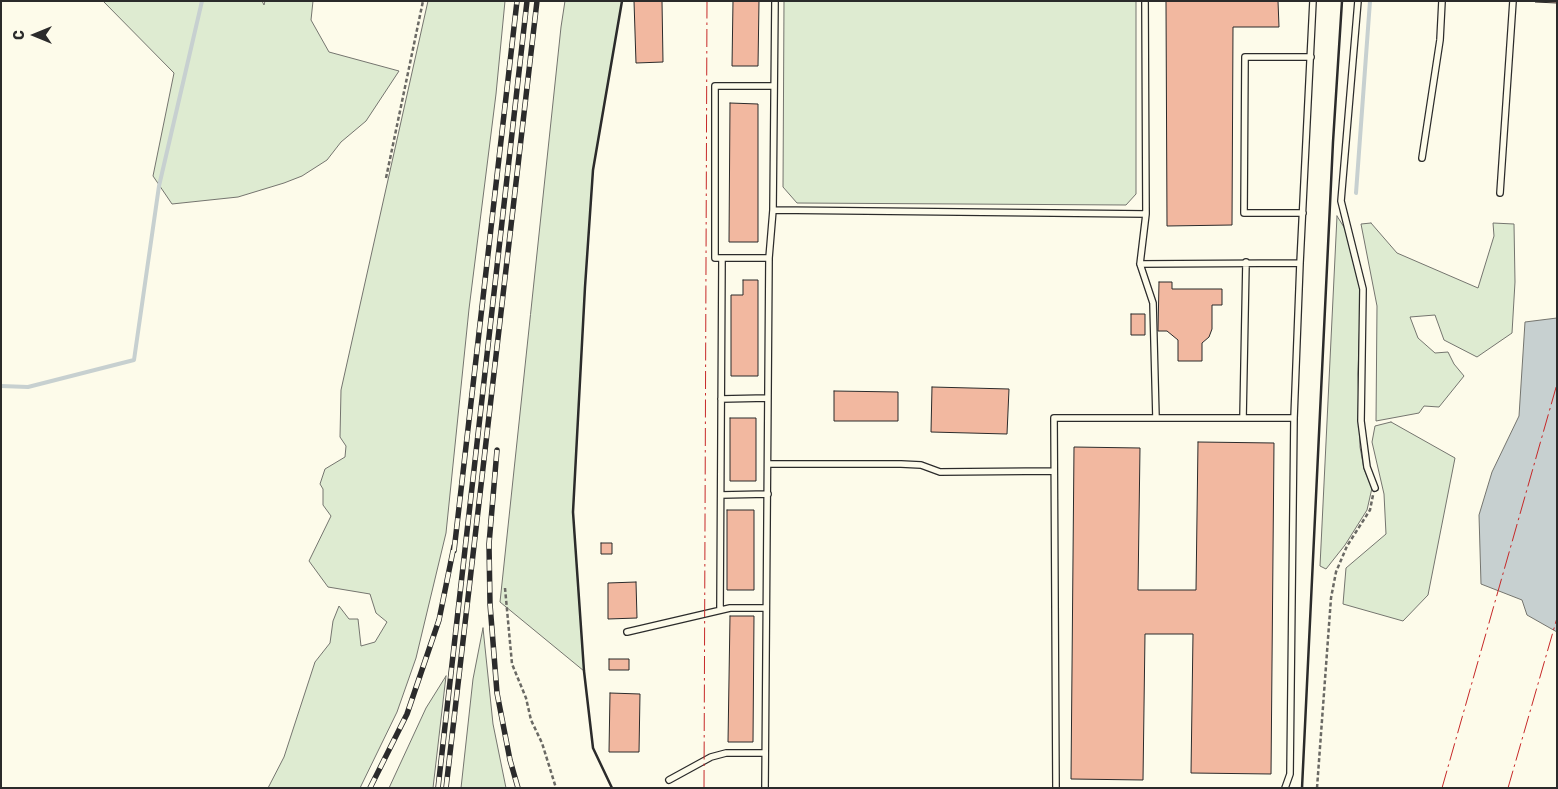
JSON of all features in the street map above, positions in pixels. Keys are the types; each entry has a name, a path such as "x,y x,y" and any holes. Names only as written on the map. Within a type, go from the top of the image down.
{"lane":[{"path":"765,788 768,398 770,258 773,210 775,1"},
{"path":"1145,1 1146,214 1140,264 1153,303 1156,418"},
{"path":"1286,788 1290,774 1294,418 1313,1"},
{"path":"1358,1 1341,201 1363,289 1362,422 1367,467 1375,488"},
{"path":"1422,158 1440,40 1442,1"},
{"path":"1500,193 1513,1"},
{"path":"1303,214 1244,213 1245,57 1311,58"},
{"path":"770,258 715,258 715,86 774,86"},
{"path":"773,210 1146,214"},
{"path":"720,610 722,258"},
{"path":"1243,418 1246,262"},
{"path":"1140,264 1300,263"},
{"path":"721,399 768,398"},
{"path":"1056,788 1054,418 1294,418"},
{"path":"768,464 902,464 921,465 940,472 1054,471"},
{"path":"721,496 768,494"},
{"path":"628,632 730,608 766,608"},
{"path":"669,780 711,757 726,753 765,753"}],"path":[{"path":"386,178 423,1"},
{"path":"1317,788 1331,598 1336,572 1348,546 1370,510 1375,488"},
{"path":"505,588 512,664 526,698 531,720 542,742 556,788"}],"green space":[{"path":"103,1 262,1 264,5 265,1 313,1 311,20 329,52 399,71 366,121 341,142 327,160 302,176 238,197 172,204 153,176 174,73"},
{"path":"428,1 505,1 496,94 469,309 446,533 416,658 397,712 360,788 268,788 284,757 315,662 330,643 333,621 339,606 349,619 358,619 361,646 375,642 387,622 376,613 370,594 328,587 309,561 331,516 323,505 323,489 320,484 325,469 345,457 346,446 340,437 341,390"},
{"path":"565,1 622,1 593,170 585,287 573,512 584,671 500,602"},
{"path":"784,1 1136,1 1136,194 1126,205 797,203 783,187"},
{"path":"1337,216 1347,232 1361,288 1358,374 1360,447 1364,469 1372,488 1367,510 1345,545 1326,569 1320,566"},
{"path":"1371,223 1397,253 1478,288 1494,236 1493,223 1514,224 1515,282 1512,333 1477,357 1444,340 1435,315 1410,317 1418,338 1435,353 1448,352 1454,364 1464,376 1439,407 1424,406 1419,413 1376,421 1377,306 1361,224"},
{"path":"1391,422 1455,458 1428,595 1403,621 1343,604 1346,568 1386,534 1384,494 1372,442 1375,426"},
{"path":"483,628 493,724 506,788 461,788 473,679"},
{"path":"446,676 433,788 389,788 426,708"}],"shaded area":[{"path":"1557,318 1557,632 1527,615 1522,600 1481,584 1479,515 1492,472 1519,416 1525,322"}],"building":[{"path":"634,1 662,1 663,62 636,63"},
{"path":"733,1 759,1 758,66 732,66"},
{"path":"1166,1 1278,1 1279,27 1233,27 1232,225 1167,226"},
{"path":"1557,1 1557,3 1535,2"},
{"path":"730,103 758,104 758,242 729,242"},
{"path":"743,280 758,280 758,376 731,376 731,295 743,295"},
{"path":"1159,282 1172,282 1172,289 1222,289 1222,305 1212,305 1212,329 1209,337 1202,343 1202,361 1178,361 1178,340 1167,331 1158,331"},
{"path":"1131,314 1145,314 1145,335 1131,335"},
{"path":"932,387 1009,389 1007,434 931,432"},
{"path":"834,391 898,392 898,421 834,421"},
{"path":"730,418 756,418 756,481 730,481"},
{"path":"1198,442 1274,443 1271,774 1191,773 1193,634 1145,634 1143,780 1071,779 1074,447 1140,448 1138,590 1196,590"},
{"path":"727,510 754,510 754,590 727,590"},
{"path":"601,543 612,543 612,554 601,554"},
{"path":"636,582 637,618 608,619 608,583"},
{"path":"730,616 754,616 753,742 728,742"},
{"path":"609,659 629,659 629,670 609,670"},
{"path":"610,693 640,694 639,752 609,752"}],"waterway":[{"path":"1,386 28,387 134,360 159,186 202,1"},
{"path":"1356,193 1370,1"}],"railway":[{"path":"454,551 517,1"},
{"path":"438,788 527,1"},
{"path":"446,788 537,1"},
{"path":"497,450 489,544 490,604 497,693 510,760 518,788"},
{"path":"370,788 407,714 439,620 454,546"}],"wall":[{"path":"612,788 593,748 584,671 573,512 593,170 622,1"},
{"path":"1302,788 1333,142 1342,1"}],"power":[{"path":"704,788 707,1"},
{"path":"1442,788 1557,384"},
{"path":"1508,788 1557,618"}]}
